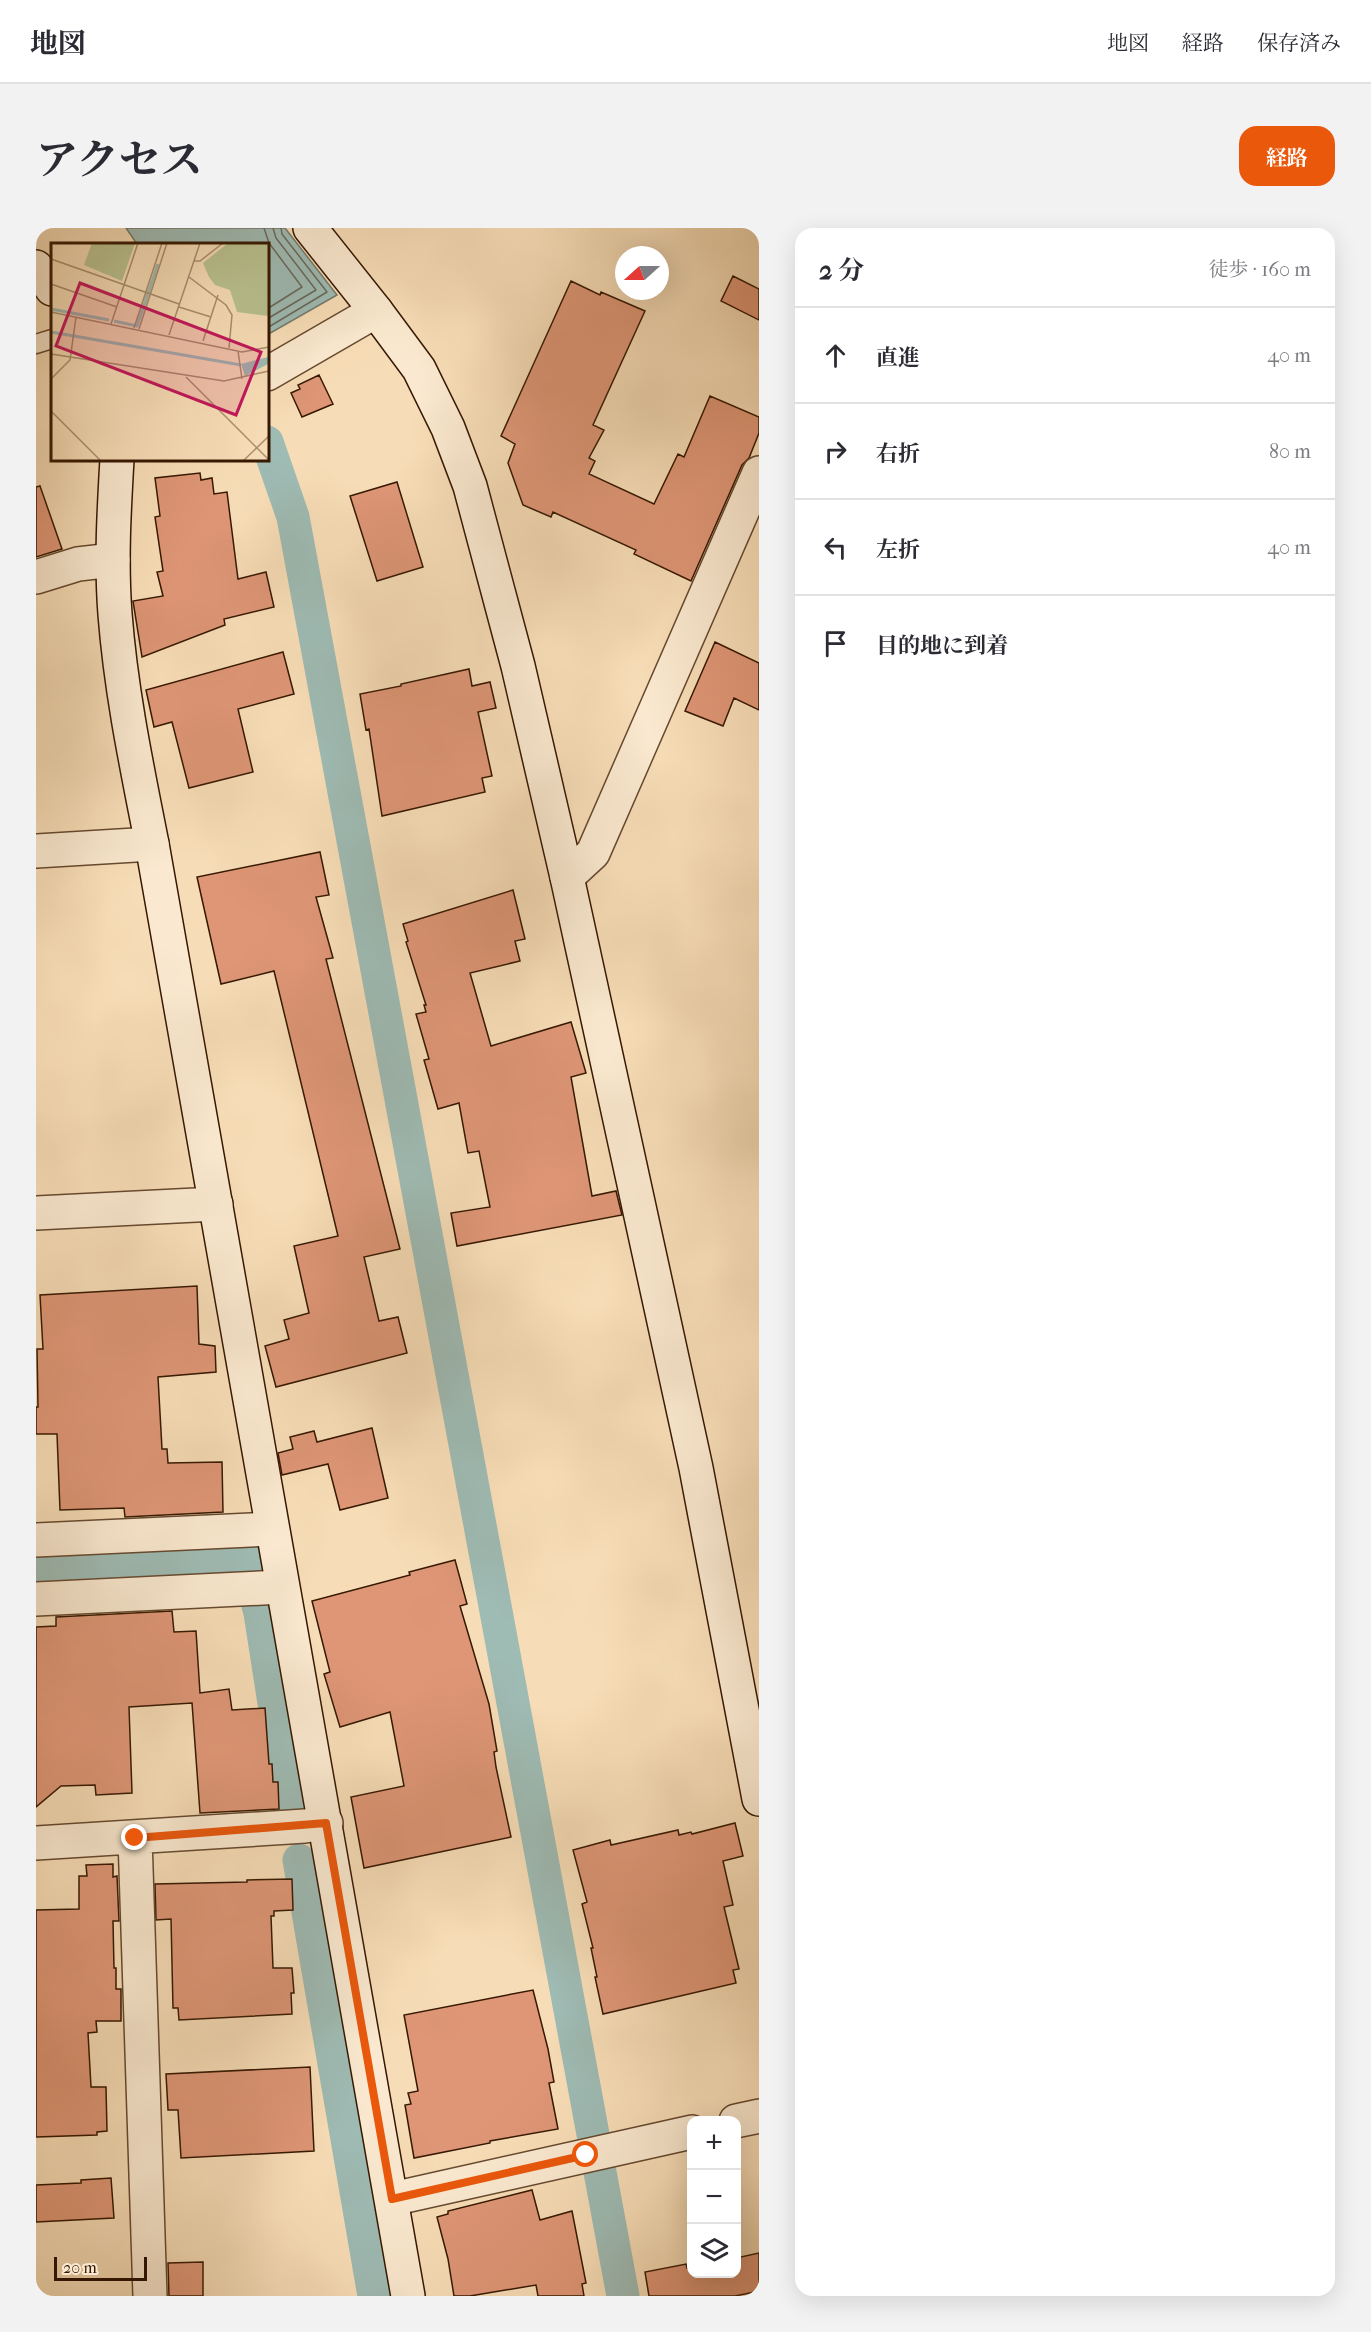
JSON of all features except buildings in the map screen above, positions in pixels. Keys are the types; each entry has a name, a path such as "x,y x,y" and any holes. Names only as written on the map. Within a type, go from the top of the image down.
{"street":[{"path":"310,228 419,369 448,428 470,486 518,666 567,877 696,1468 759,1799"},
{"path":"36,267 51,288"},
{"path":"268,373 376,311"},
{"path":"117,460 113,560 115,615 126,715 152,844 272,1529 262,1588 326,1823 408,2296"},
{"path":"567,877 593,854 759,473"},
{"path":"36,577 78,564 113,560"},
{"path":"36,851 152,844"},
{"path":"36,1213 216,1204"},
{"path":"36,1540 272,1529"},
{"path":"36,1599 262,1588"},
{"path":"36,1843 135,1838 326,1823"},
{"path":"135,1838 150,2296"},
{"path":"741,2120 759,2116"},
{"path":"392,2199 687,2133"}],"lane":[{"path":"36,344 51,339"}],"water":[{"path":"126,228 285,228 337,295 268,334 268,243 136,243"}],"waterway":[{"path":"268,445 293,517 623,2296"},
{"path":"36,1566 245,1557 260,1613 290,1806"},
{"path":"299,1860 374,2296"}],"route":[{"path":"135,1838 305,1827 326,1823 392,2199 586,2155"}]}
